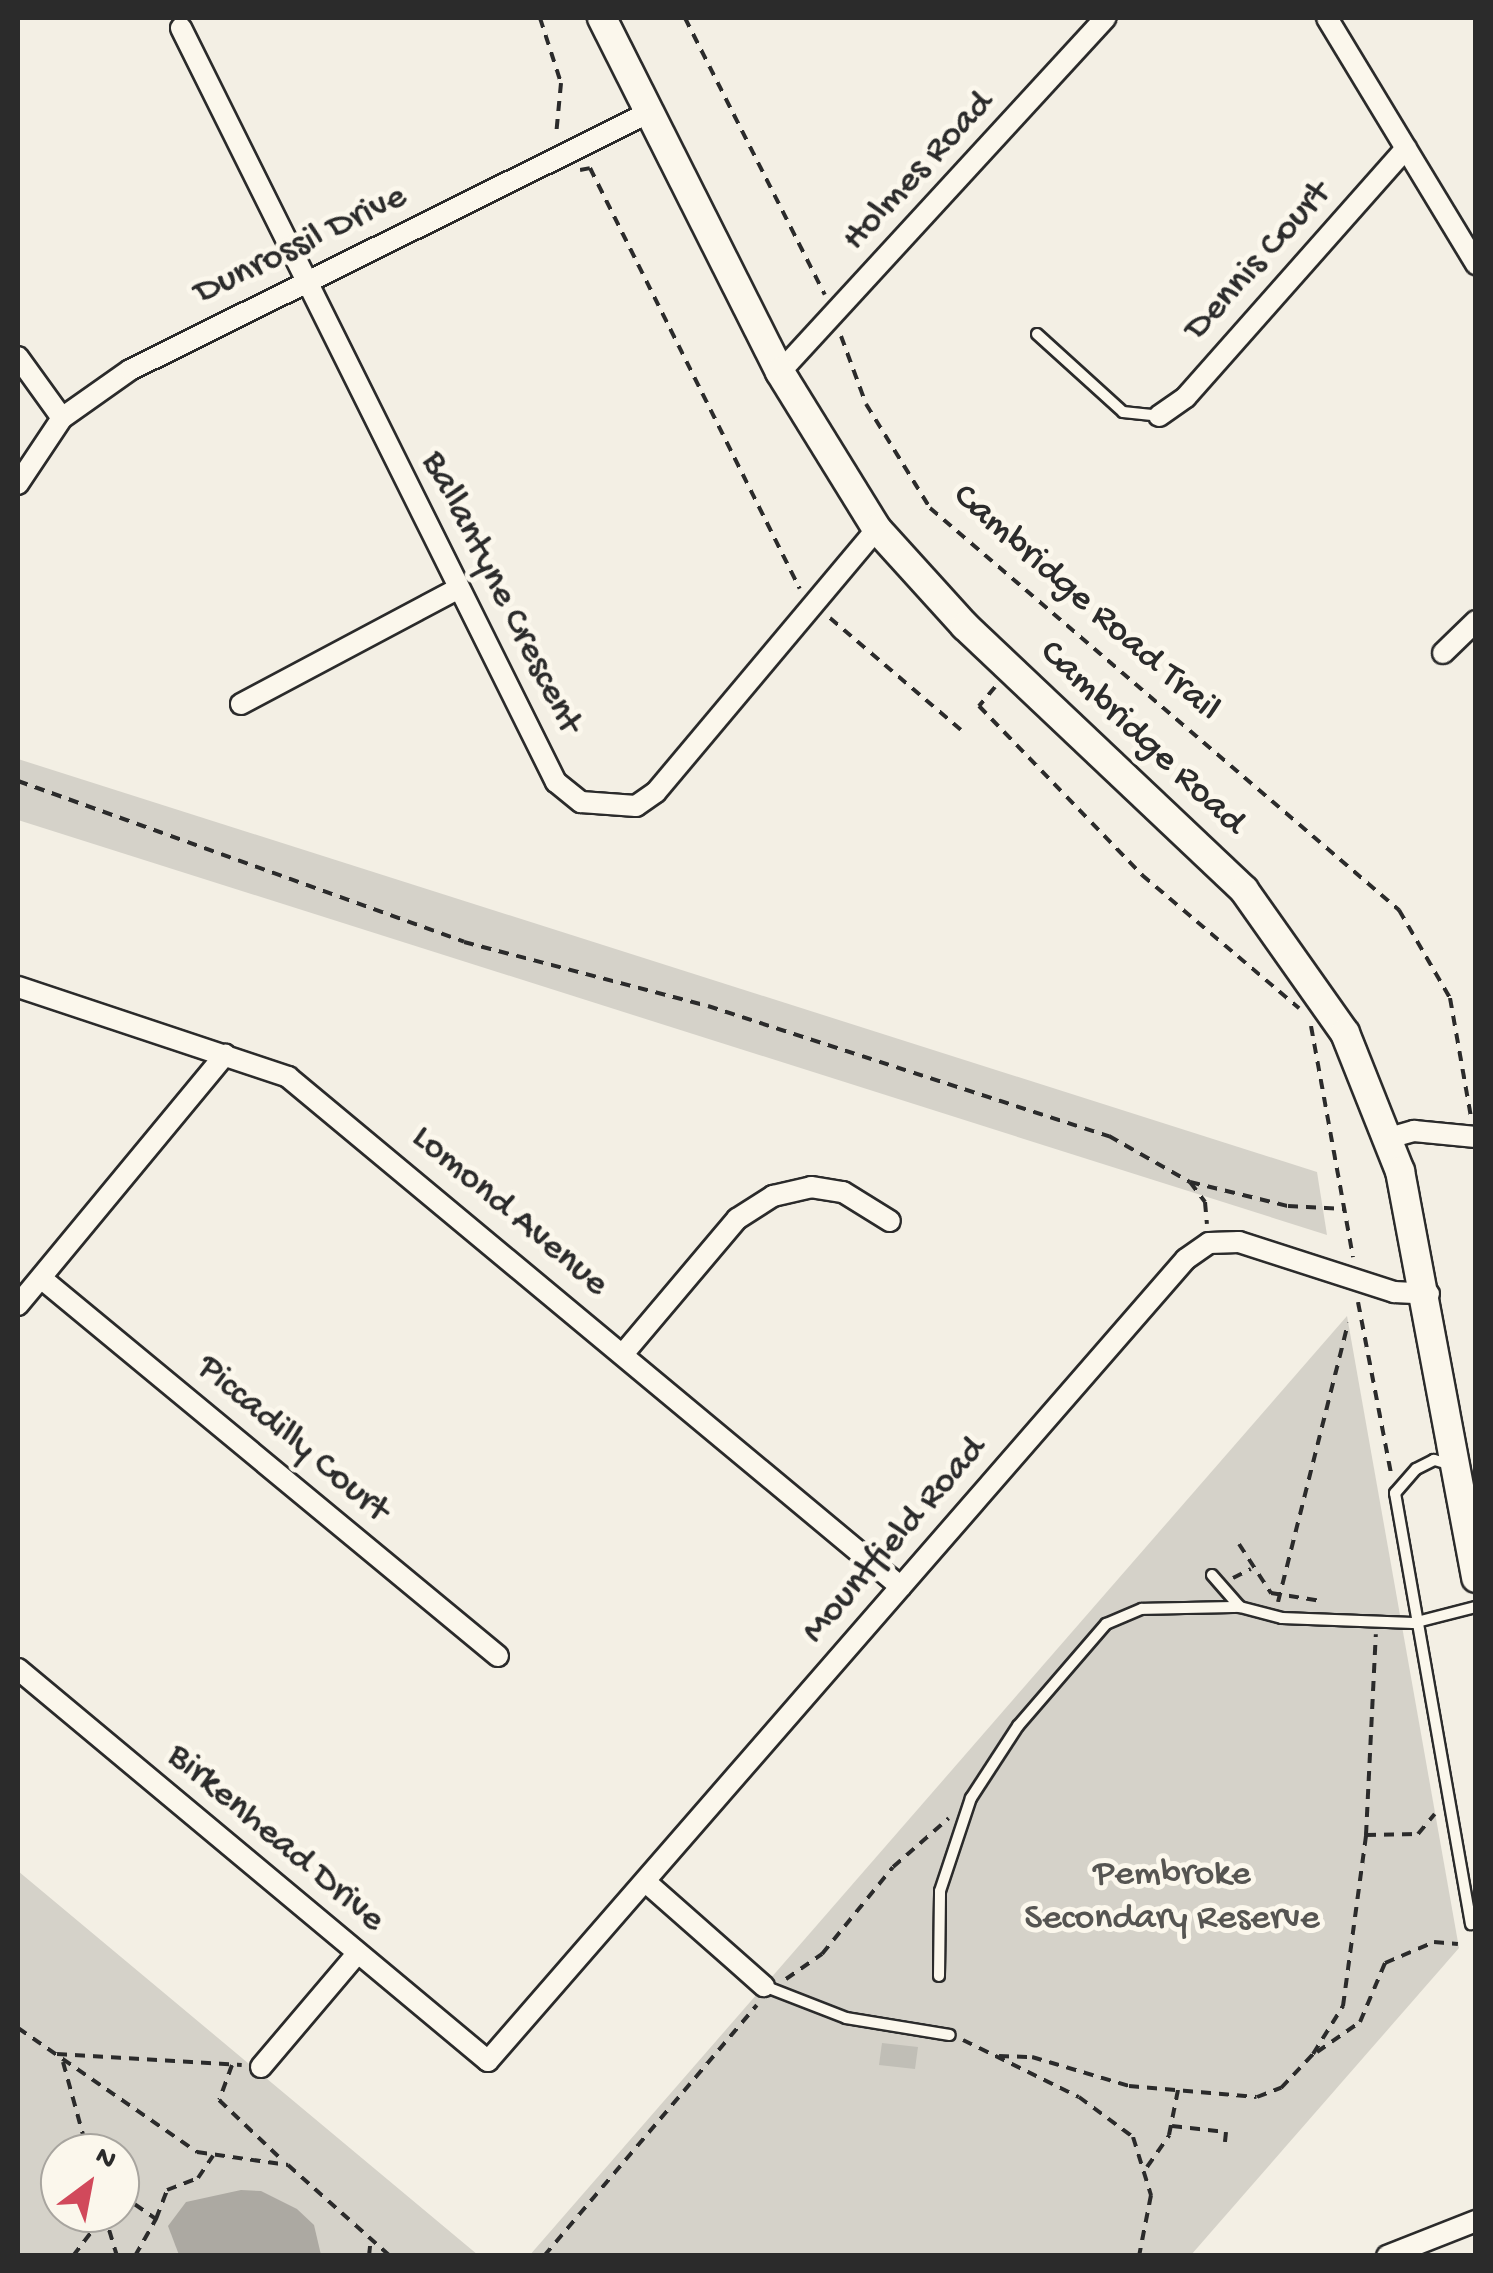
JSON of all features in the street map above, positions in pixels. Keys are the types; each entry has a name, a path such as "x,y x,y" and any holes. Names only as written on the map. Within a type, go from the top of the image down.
{"main road":[{"name":"Cambridge Road","path":"602,18 780,372 877,529 1011,668 1201,845 1314,981 1389,1138 1467,1468 1476,1578"}],"street":[{"name":"Holmes Road","path":"780,372 1105,18"},
{"path":"1327,18 1476,264"},
{"name":"Ballantyne Crescent","path":"181,28 456,589 556,782 581,802 636,806 877,529"},
{"name":"Dunrossil Drive","path":"18,484 62,418 130,370 650,112"},
{"name":"Dennis Court","path":"1159,416 1186,397 1406,148"},
{"path":"18,357 62,418"},
{"path":"241,704 456,589"},
{"path":"1443,652 1476,621"},
{"name":"Lomond Avenue","path":"18,986 288,1077 318,1098 901,1587"},
{"path":"18,1306 225,1054"},
{"path":"1389,1138 1414,1131 1474,1132"},
{"path":"623,1354 737,1220 773,1196 811,1187 843,1192 890,1221"},
{"name":"Mountfield Road","path":"488,2062 1186,1259 1209,1243 1239,1242 1358,1292 1428,1294"},
{"name":"Piccadilly Court","path":"41,1278 498,1656"},
{"name":"Birkenhead Drive","path":"18,1669 488,2062"},
{"path":"647,1882 767,1988"},
{"path":"260,2067 357,1954"},
{"path":"1387,2256 1476,2222"}],"lane":[{"path":"1037,334 1123,412 1159,416"},
{"path":"1467,1468 1434,1460 1395,1493 1413,1623 1472,1924"},
{"path":"1216,1579 1240,1607"},
{"path":"939,1976 940,1890 971,1798 1018,1726 1106,1624 1142,1609 1240,1607 1274,1616 1376,1625 1413,1623 1476,1608"},
{"path":"767,1988 846,2018 950,2035"}],"path":[{"path":"540,18 561,83 555,140"},
{"name":"Cambridge Road Trail","path":"686,18 833,315 866,404 930,508 1399,910 1450,998 1474,1132"},
{"path":"572,172 590,168 802,593"},
{"path":"826,615 961,730"},
{"path":"1011,668 980,706 1142,875 1274,994 1307,1013"},
{"path":"18,781 464,942 708,1006 1109,1136 1190,1182 1288,1206 1345,1209"},
{"path":"1314,981 1307,1013 1395,1493"},
{"path":"1190,1182 1205,1202 1207,1225"},
{"path":"1274,1616 1348,1324"},
{"path":"1239,1544 1252,1568 1279,1596 1321,1601"},
{"path":"1216,1579 1252,1568"},
{"path":"1312,2054 1343,2006 1366,1835 1376,1625"},
{"path":"544,2256 767,1988 822,1954 893,1867 971,1798"},
{"path":"1366,1835 1418,1834 1436,1814"},
{"path":"999,2056 1178,2090 1265,2096 1312,2054 1360,2022 1385,1963 1434,1942 1458,1944"},
{"path":"18,2028 213,2156 288,2165"},
{"path":"950,2035 999,2056 1112,2118 1147,2167"},
{"path":"57,2054 260,2067"},
{"path":"57,2054 68,2069 83,2133"},
{"path":"233,2064 219,2100 390,2256"},
{"path":"1139,2256 1148,2229 1147,2167 1172,2126 1178,2090"},
{"path":"1172,2126 1226,2132 1225,2142"},
{"path":"136,2256 167,2190 198,2178 213,2156"},
{"path":"140,2208 156,2219"},
{"path":"73,2256 90,2233"},
{"path":"368,2256 371,2238"}],"green space":[{"path":"18,759 1317,1172 1327,1235 18,820"},
{"name":"Pembroke Secondary Reserve","path":"1347,1316 1459,1948 1191,2255 529,2256"},
{"path":"18,1871 478,2255 18,2255"}],"shaded area":[{"path":"241,2190 261,2191 297,2209 314,2225 321,2255 179,2255 168,2226 186,2202"}],"building":[{"path":"882,2043 918,2047 915,2069 879,2065"}]}
